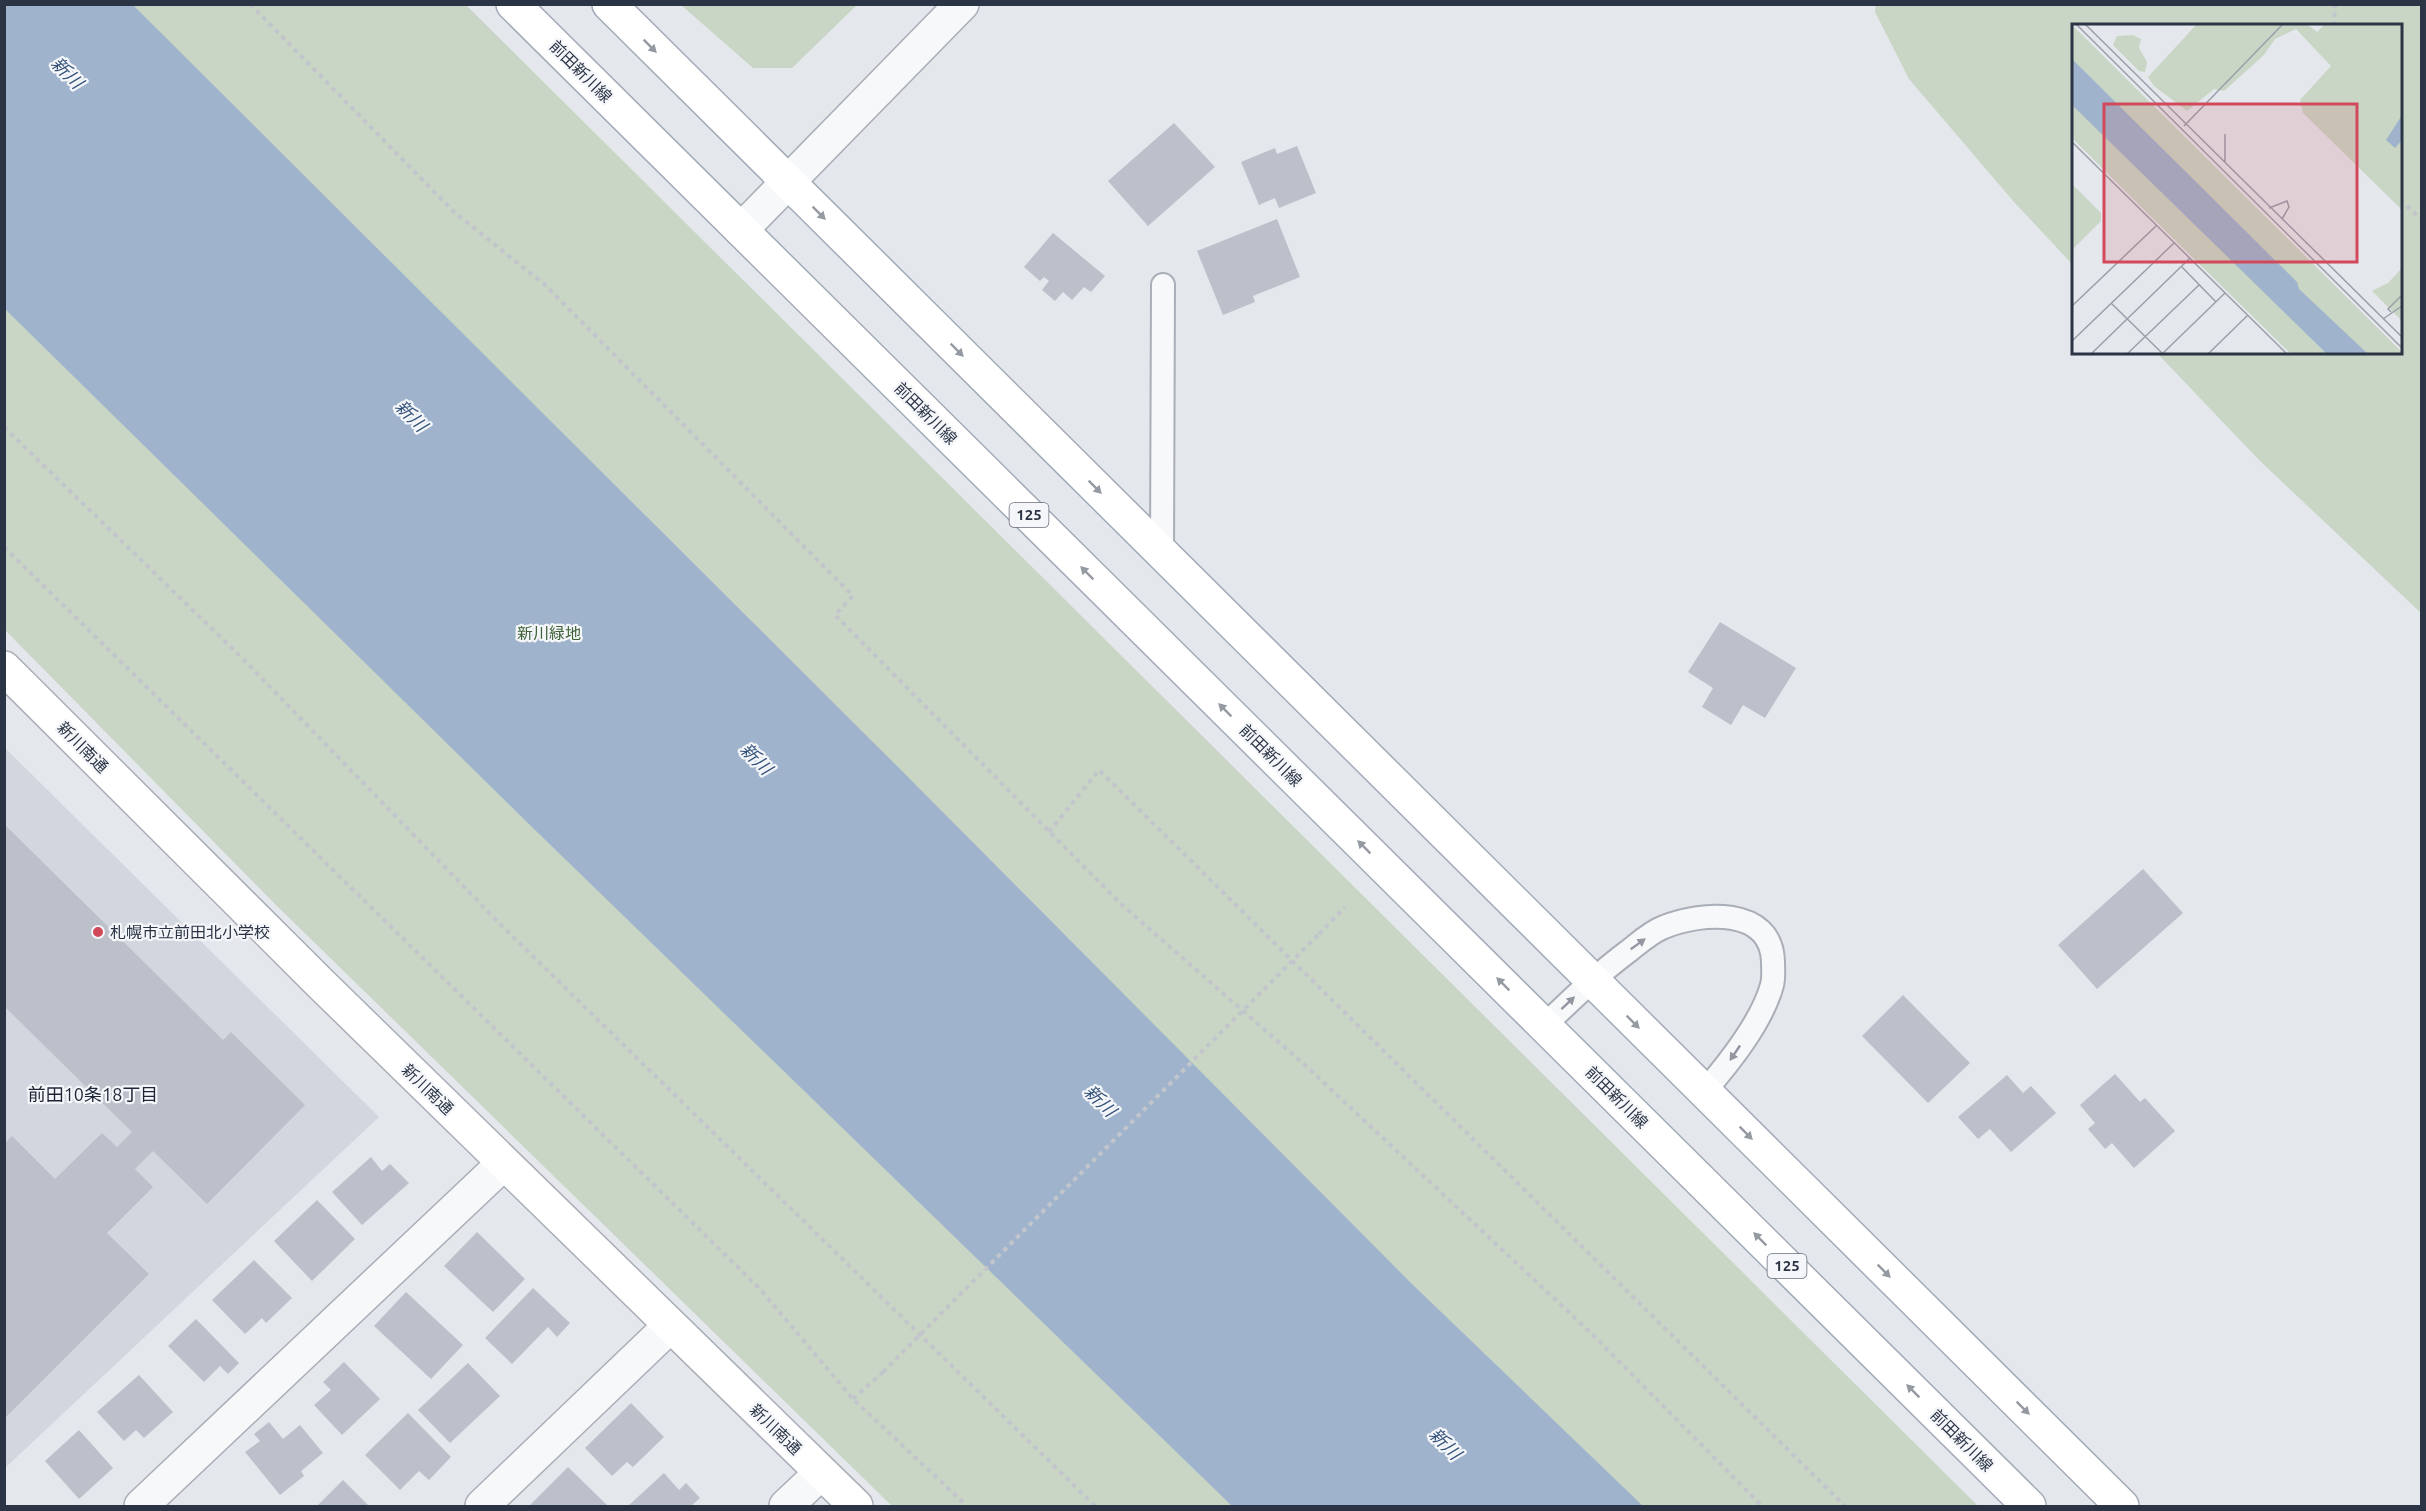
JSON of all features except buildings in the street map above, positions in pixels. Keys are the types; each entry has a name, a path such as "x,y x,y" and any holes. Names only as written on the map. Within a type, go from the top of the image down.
{"main road":[{"name":"前田新川線","path":"513,4 2029,1506"},
{"path":"609,4 2122,1506"},
{"name":"新川南通","path":"4,668 311,975 856,1506"}],"street":[{"path":"741,230 962,4"},
{"path":"141,1506 504,1163"},
{"path":"482,1506 670,1326"},
{"path":"786,1506 821,1473"}],"lane":[{"path":"1162,554 1163,285"},
{"path":"1544,1026 1592,981 1661,928 1688,918 1720,915 1749,922 1766,937 1773,955 1773,983 1762,1011 1743,1042 1704,1092"}],"path":[{"path":"250,4 454,212 544,284 853,596 835,615 1121,904 1306,1066 1591,1333 1762,1506"},
{"path":"2334,24 2335,4"},
{"path":"2402,202 2421,220"},
{"path":"4,427 241,657 501,925 1095,1506"},
{"path":"4,547 760,1289 853,1399 968,1506"},
{"path":"1049,832 1098,770 1845,1506"},
{"path":"853,1399 883,1372 1346,907"}],"shaded area":[{"name":"札幌市立前田北小学校","path":"5,748 379,1117 5,1468"}],"green space":[{"path":"1876,4 2421,5 2421,613 2259,460 2158,354 2402,354 2402,24 2072,24 2072,264 2014,202 1909,79 1875,12"},
{"name":"新川緑地","path":"4,5 466,5 1978,1506 892,1506 278,907 5,630"},
{"path":"681,5 857,5 792,68 753,68"}],"water":[{"name":"新川","path":"4,5 133,5 901,770 1412,1284 1643,1506 1232,1506 533,828 5,309"}],"place":[{"name":"札幌市立前田北小学校","path":"98,932"}],"district":[{"name":"前田10条18丁目","path":"93,1095"}]}
